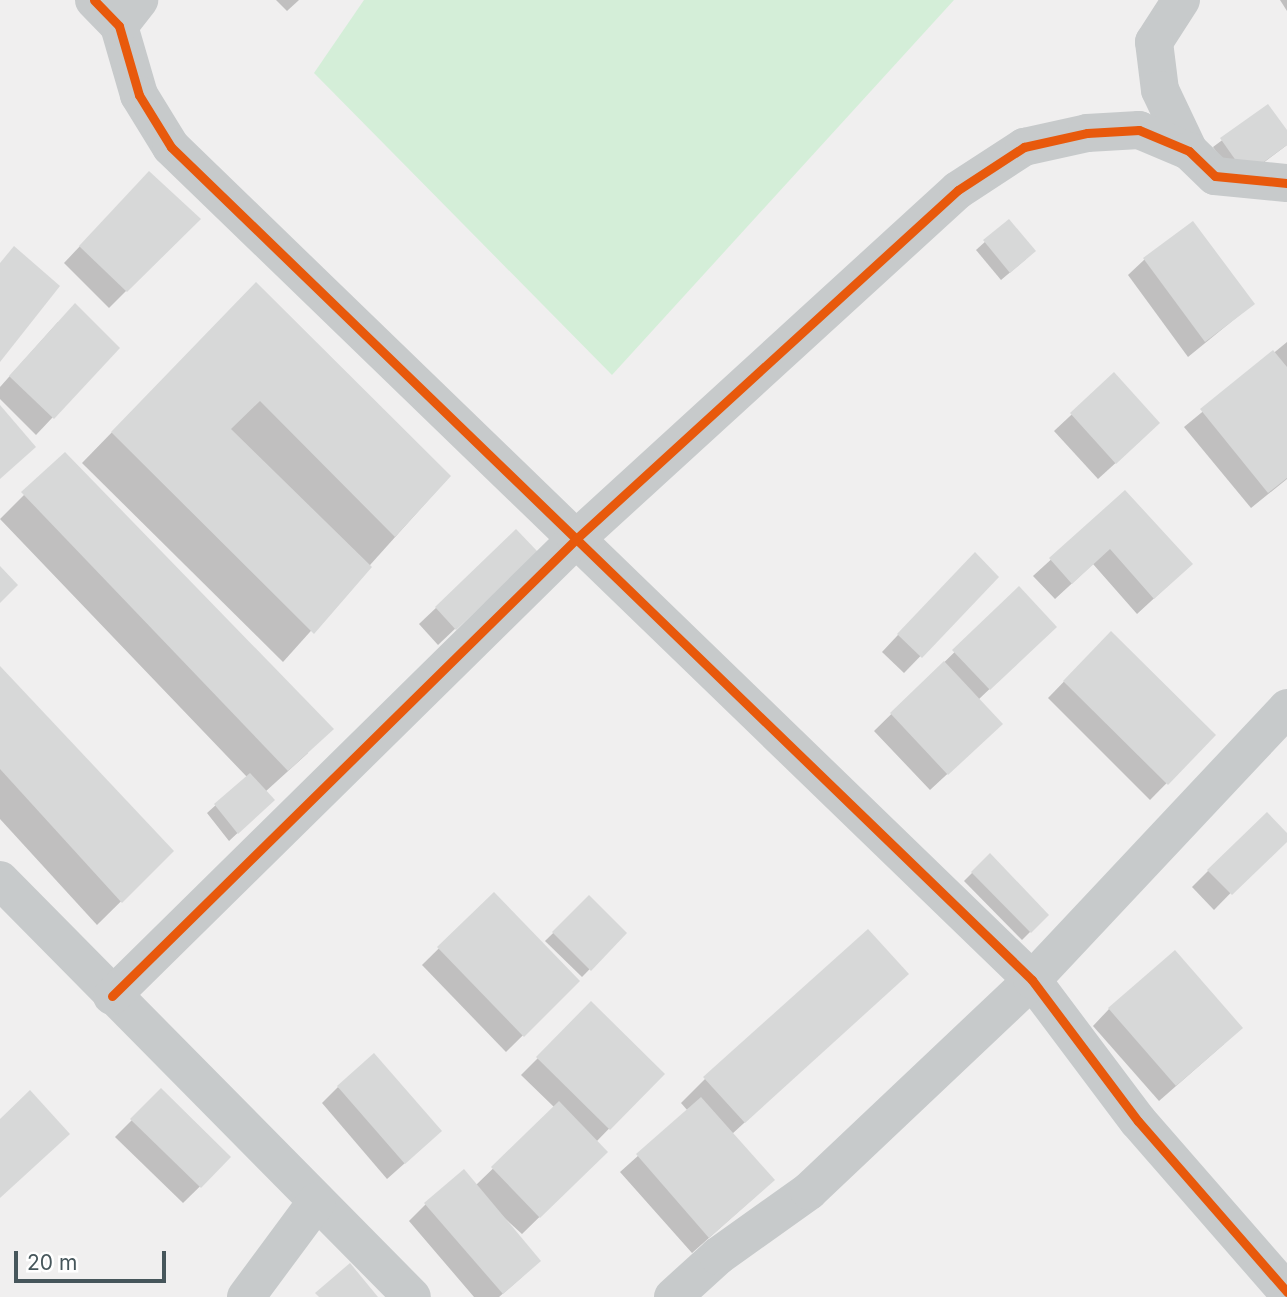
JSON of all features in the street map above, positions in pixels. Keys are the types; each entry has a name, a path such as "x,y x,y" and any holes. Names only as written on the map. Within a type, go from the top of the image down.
{"street":[{"path":"1181,0 1154,42 1160,90 1189,151 1215,176 1287,183"},
{"path":"117,9 139,95 171,147 1032,980 1139,1121 1287,1292"},
{"path":"111,996 576,539 958,190 1024,148 1087,133 1139,130 1189,151"},
{"path":"673,1297 718,1256 809,1191 1032,980 1287,708"},
{"path":"0,880 111,996 411,1297"},
{"path":"246,1297 317,1201"}],"green space":[{"path":"364,0 954,0 612,375 314,73"}],"building":[{"path":"1268,104 1287,130 1287,145 1246,175 1220,138"},
{"path":"149,171 201,219 127,292 79,246"},
{"path":"1009,219 1036,251 1010,273 983,240"},
{"path":"1193,221 1255,304 1205,342 1143,258"},
{"path":"14,246 60,286 0,362 0,263"},
{"path":"256,282 451,476 395,537 260,401 231,429 372,567 314,634 111,432"},
{"path":"75,303 120,348 54,419 9,376"},
{"path":"1273,350 1287,367 1287,478 1268,493 1200,409"},
{"path":"1114,372 1160,423 1116,464 1070,413"},
{"path":"0,405 36,447 0,479"},
{"path":"65,452 334,729 288,771 21,492"},
{"path":"1125,490 1193,564 1154,599 1110,549 1072,584 1049,558"},
{"path":"516,529 538,552 456,630 435,607"},
{"path":"975,552 999,577 922,658 897,634"},
{"path":"0,566 18,585 0,603"},
{"path":"1019,586 1057,627 990,690 952,650"},
{"path":"1111,631 1216,735 1168,785 1063,681"},
{"path":"944,661 1003,724 948,775 890,713"},
{"path":"0,666 174,851 122,903 0,769"},
{"path":"250,773 275,800 238,834 214,804"},
{"path":"1267,812 1287,833 1287,842 1232,895 1207,870"},
{"path":"990,853 1049,915 1031,933 971,872"},
{"path":"494,892 580,981 524,1037 437,947"},
{"path":"589,895 627,933 591,971 552,932"},
{"path":"868,929 909,974 745,1123 703,1077"},
{"path":"1175,950 1243,1028 1176,1086 1108,1008"},
{"path":"591,1001 665,1074 610,1130 536,1057"},
{"path":"374,1053 442,1131 405,1164 337,1086"},
{"path":"161,1088 231,1157 201,1188 130,1119"},
{"path":"30,1090 70,1134 0,1198 0,1119"},
{"path":"701,1097 775,1180 709,1238 636,1154"},
{"path":"559,1101 608,1152 540,1218 491,1167"},
{"path":"464,1169 541,1261 503,1294 424,1203"},
{"path":"350,1263 378,1297 319,1297 315,1293"}],"cycle path":[{"path":"94,0 119,26 139,95 171,147 1032,980 1138,1121 1287,1292"},
{"path":"112,996 576,539 958,190 1024,147 1087,133 1139,130 1189,151 1215,176 1287,183"}]}
